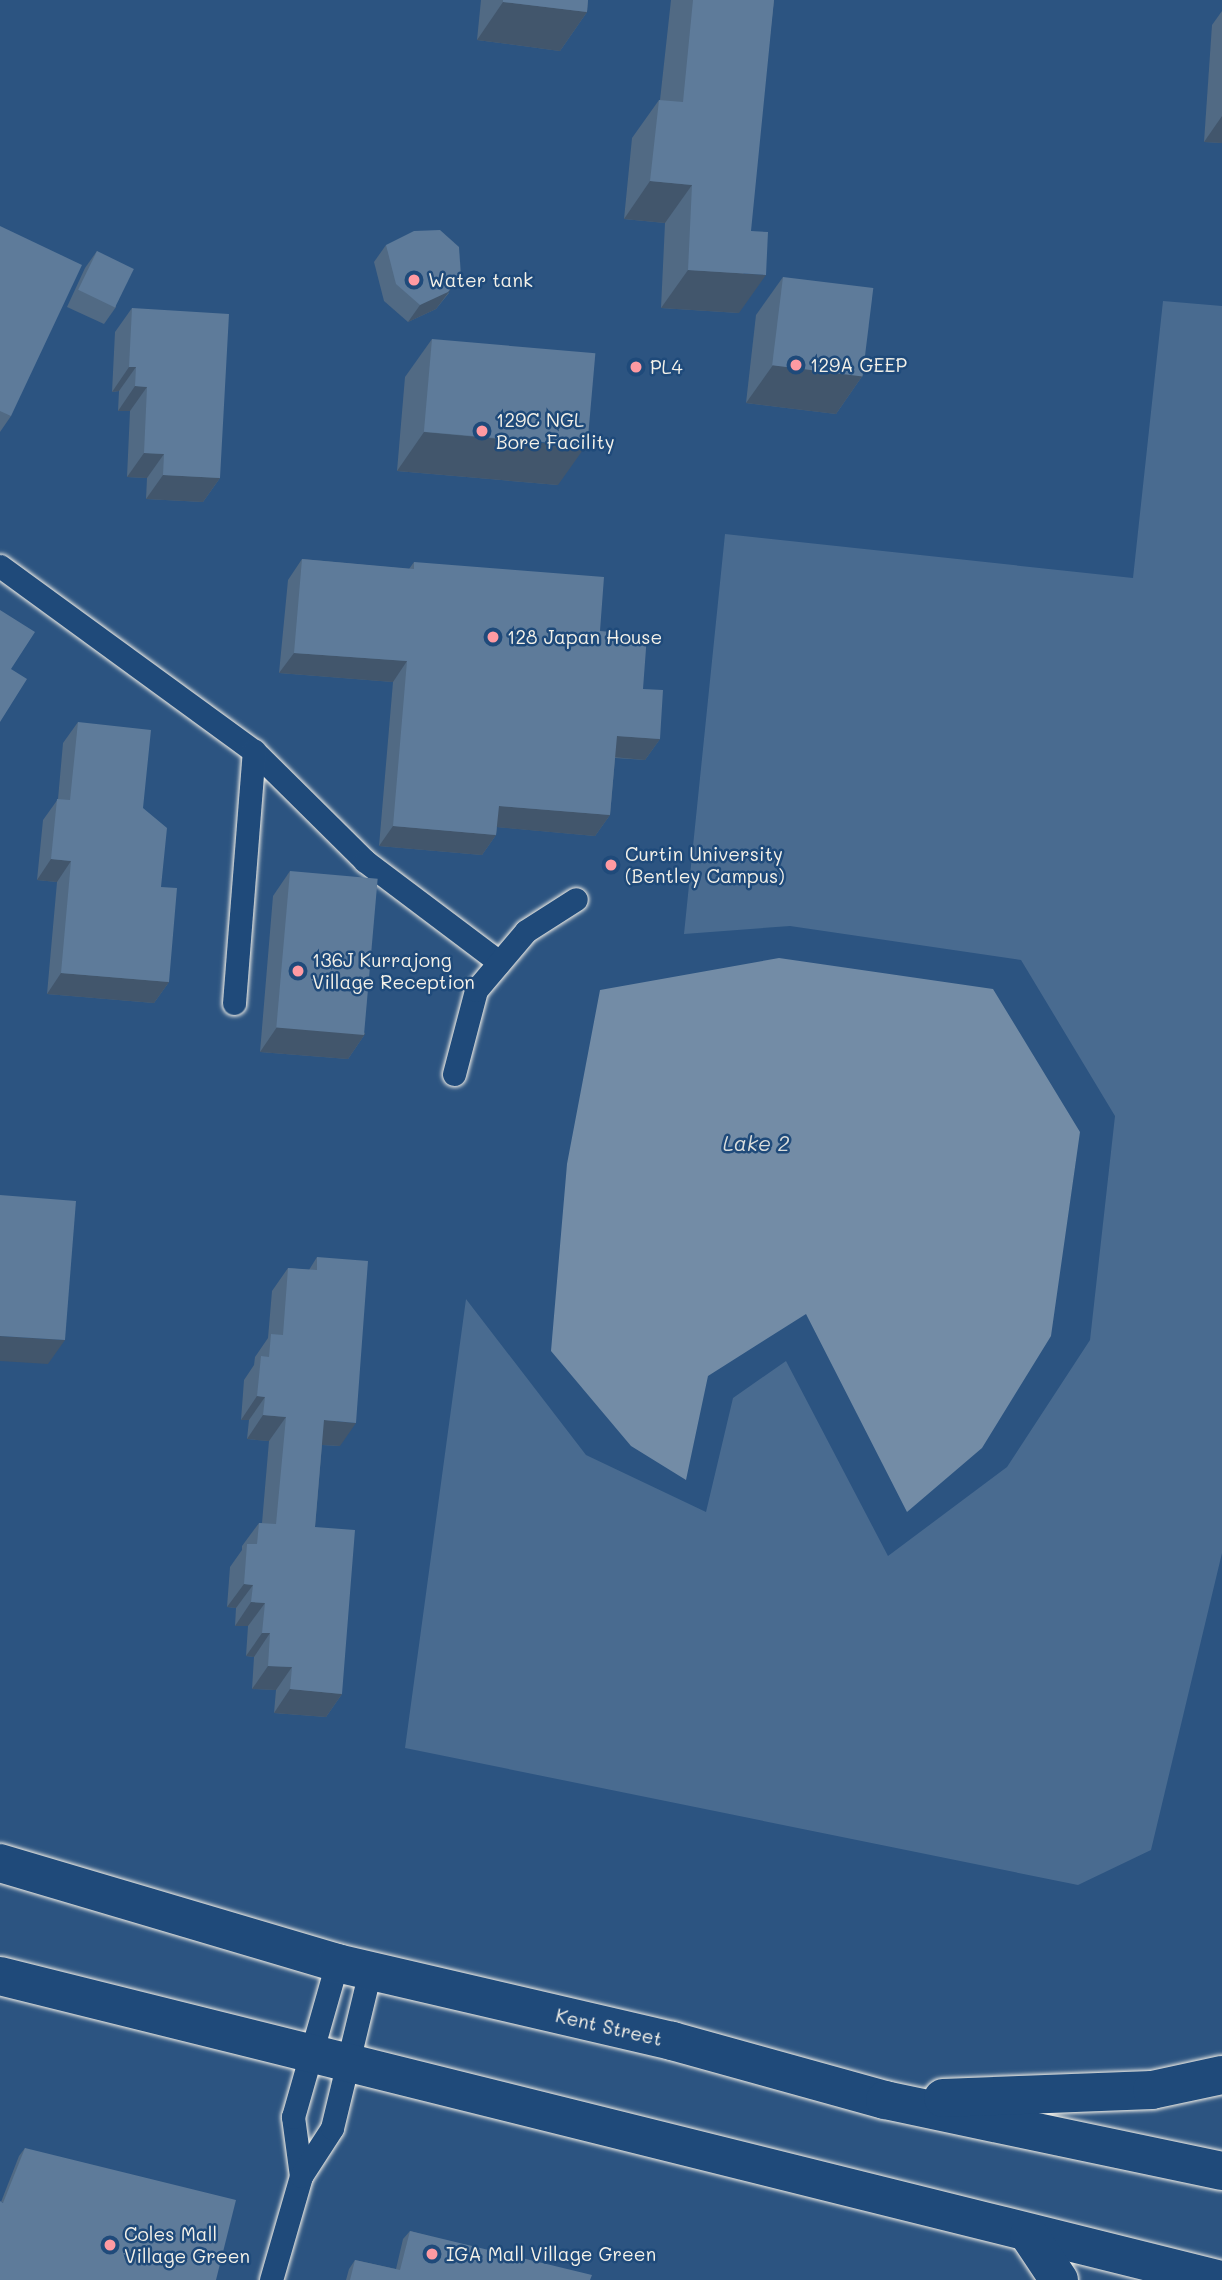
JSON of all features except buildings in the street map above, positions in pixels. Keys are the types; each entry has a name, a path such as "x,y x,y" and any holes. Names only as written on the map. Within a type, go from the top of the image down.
{"main road":[{"name":"Kent Street","path":"0,1863 354,1967 672,2041 885,2100 1222,2171"},
{"path":"0,1976 1029,2235 1221,2280"},
{"path":"885,2100 1152,2090 1222,2075"},
{"path":"1029,2235 1059,2280"}],"lane":[{"path":"0,566 254,751 365,861 499,962"},
{"path":"234,1003 254,751"},
{"path":"454,1074 476,989 526,931 576,899"},
{"path":"301,2176 293,2117 329,2059 354,1967"},
{"path":"271,2280 301,2176 332,2127 329,2059 354,1967"}],"shaded area":[{"path":"1163,301 1222,306 1222,1553 1151,1850 1078,1885 405,1748 466,1299 586,1455 706,1512 733,1398 786,1361 888,1556 1007,1467 1090,1340 1115,1116 1021,960 790,926 684,934 725,534 1133,578"}],"water":[{"name":"Lake 2","path":"779,958 993,989 1080,1132 1051,1336 982,1448 907,1512 806,1314 708,1376 686,1480 631,1446 551,1351 567,1164 600,990"}],"place":[{"name":"Water tank","path":"414,280"},
{"name":"129A GEEP","path":"796,365"},
{"name":"PL4","path":"636,367"},
{"name":"129C NGL Bore Facility","path":"482,431"},
{"name":"128 Japan House","path":"493,637"},
{"name":"Curtin University (Bentley Campus)","path":"611,865"},
{"name":"136J Kurrajong Village Reception","path":"298,971"},
{"name":"Coles Mall Village Green","path":"110,2245"},
{"name":"IGA Mall Village Green","path":"432,2254"}]}
